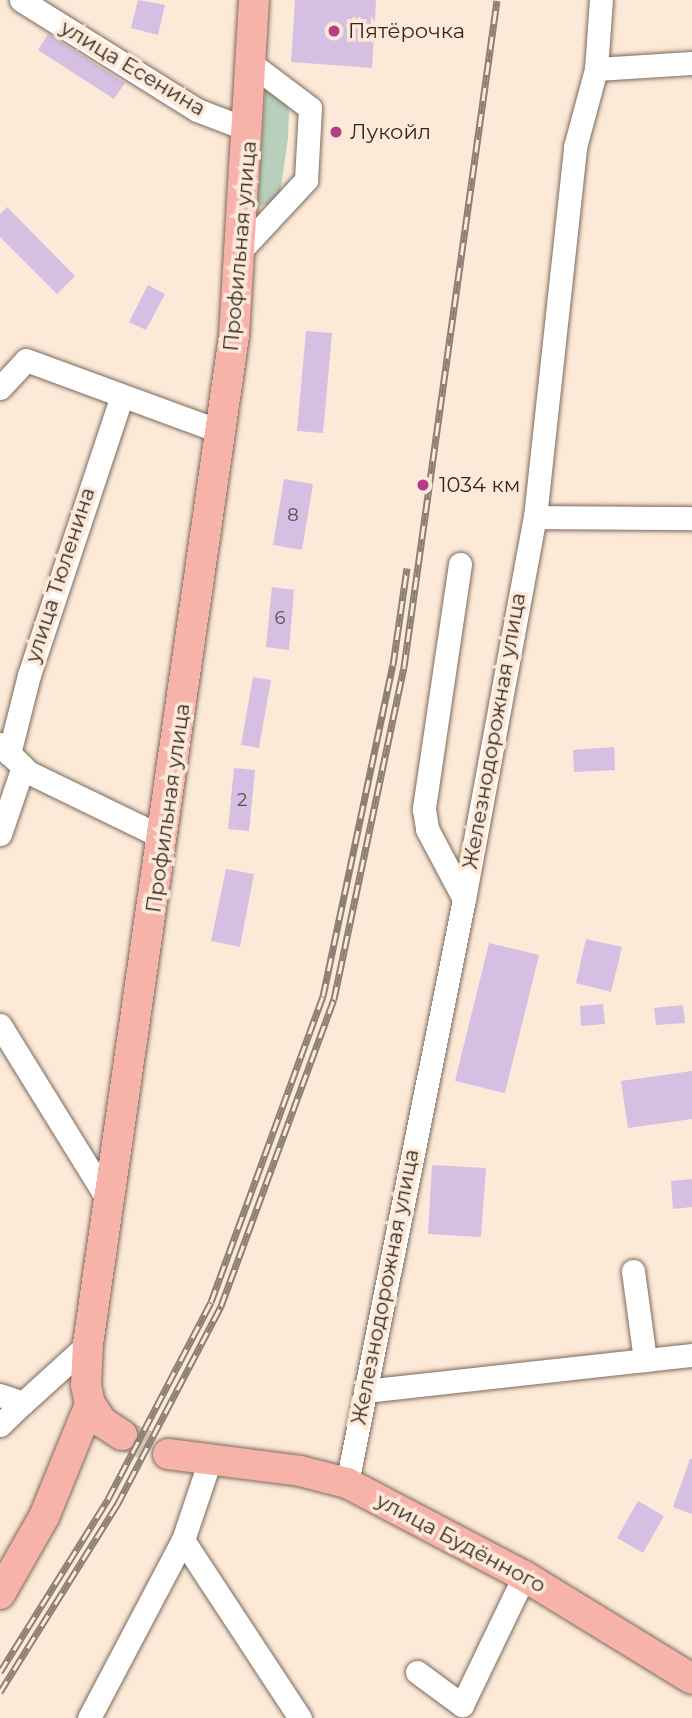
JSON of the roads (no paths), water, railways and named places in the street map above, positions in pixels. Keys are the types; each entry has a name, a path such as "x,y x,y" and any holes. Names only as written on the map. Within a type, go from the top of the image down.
{"main road":[{"name":"Профильная улица","path":"0,1594 44,1517 90,1404 86,1385 88,1344 222,432 242,250 254,0"},
{"path":"90,1404 102,1422 122,1435"},
{"name":"улица Будённого","path":"168,1454 300,1471 347,1483 524,1576 692,1679"}],"street":[{"name":"улица Есенина","path":"21,0 197,110 249,130"},
{"name":"Железнодорожная улица","path":"347,1483 464,900 535,517 575,147 596,69 601,0"},
{"path":"242,250 306,180 310,108 249,62"},
{"path":"596,69 692,64"},
{"path":"0,388 26,360 121,398 222,432"},
{"name":"улица Тюленина","path":"0,834 10,755 29,675 121,398"},
{"path":"535,517 692,518"},
{"path":"460,564 424,809 427,829 464,900"},
{"path":"10,755 56,788 164,838"},
{"path":"0,1025 108,1200"},
{"path":"633,1272 645,1360"},
{"path":"0,1425 88,1344"},
{"path":"365,1391 692,1355"},
{"path":"0,1395 23,1403"},
{"path":"97,1714 183,1540 210,1460"},
{"path":"183,1540 300,1718"},
{"path":"417,1672 462,1705 524,1576"}],"tunnel":[{"path":"122,1435 168,1454"}],"railway":[{"path":"0,1692 117,1505 221,1306 334,999 404,667 497,0"},
{"path":"0,1672 108,1499 211,1302 323,996 393,665 407,568"}],"place":[{"name":"Пятёрочка","path":"334,31"},
{"name":"Лукойл","path":"336,132"},
{"name":"1034 км","path":"423,485"}]}
